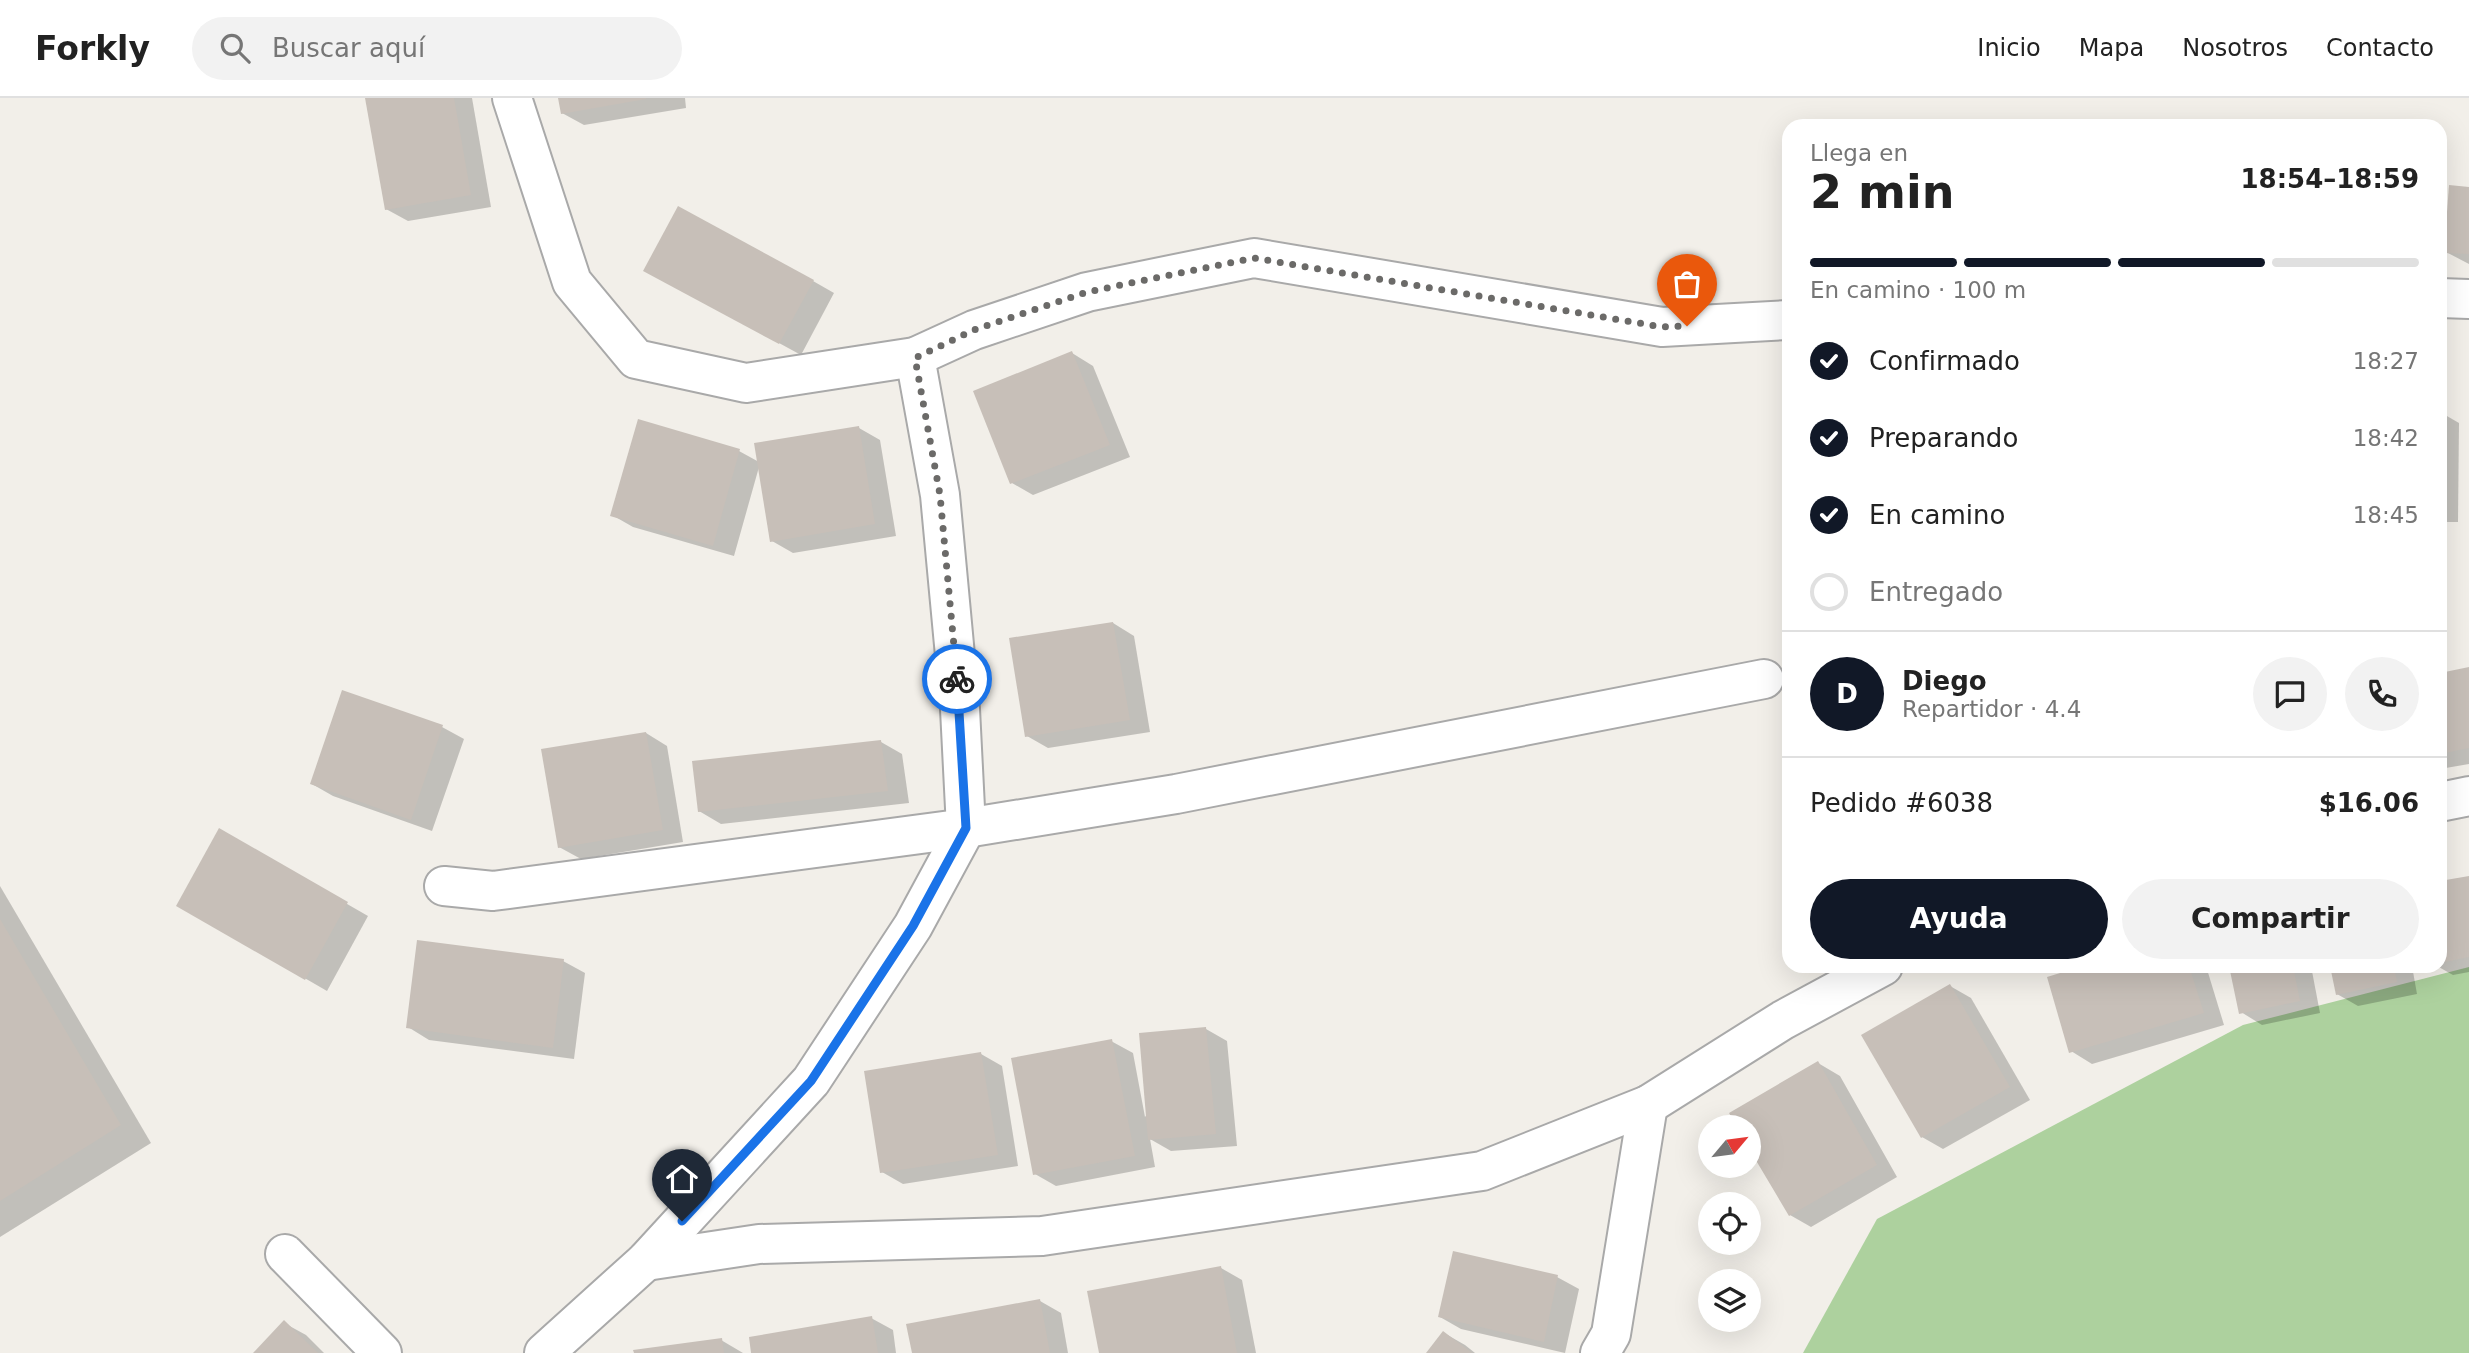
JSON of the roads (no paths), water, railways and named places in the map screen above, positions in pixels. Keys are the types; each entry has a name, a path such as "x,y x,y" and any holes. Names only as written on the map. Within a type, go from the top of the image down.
{"street":[{"path":"512,98 572,282 636,359 746,383 915,358 974,330 1087,292 1254,258 1662,327 1782,320"},
{"path":"2447,298 2469,299"},
{"path":"544,1353 646,1261 811,1081 913,926 966,828 960,709 940,495 915,358"},
{"path":"443,886 493,891 966,828 1176,794 1764,679"},
{"path":"2447,801 2469,796"},
{"path":"646,1261 759,1244 1042,1236 1330,1196 1482,1171 1648,1105 1783,1020 1870,973"},
{"path":"1600,1353 1611,1334 1648,1105"},
{"path":"285,1254 382,1353"}]}
